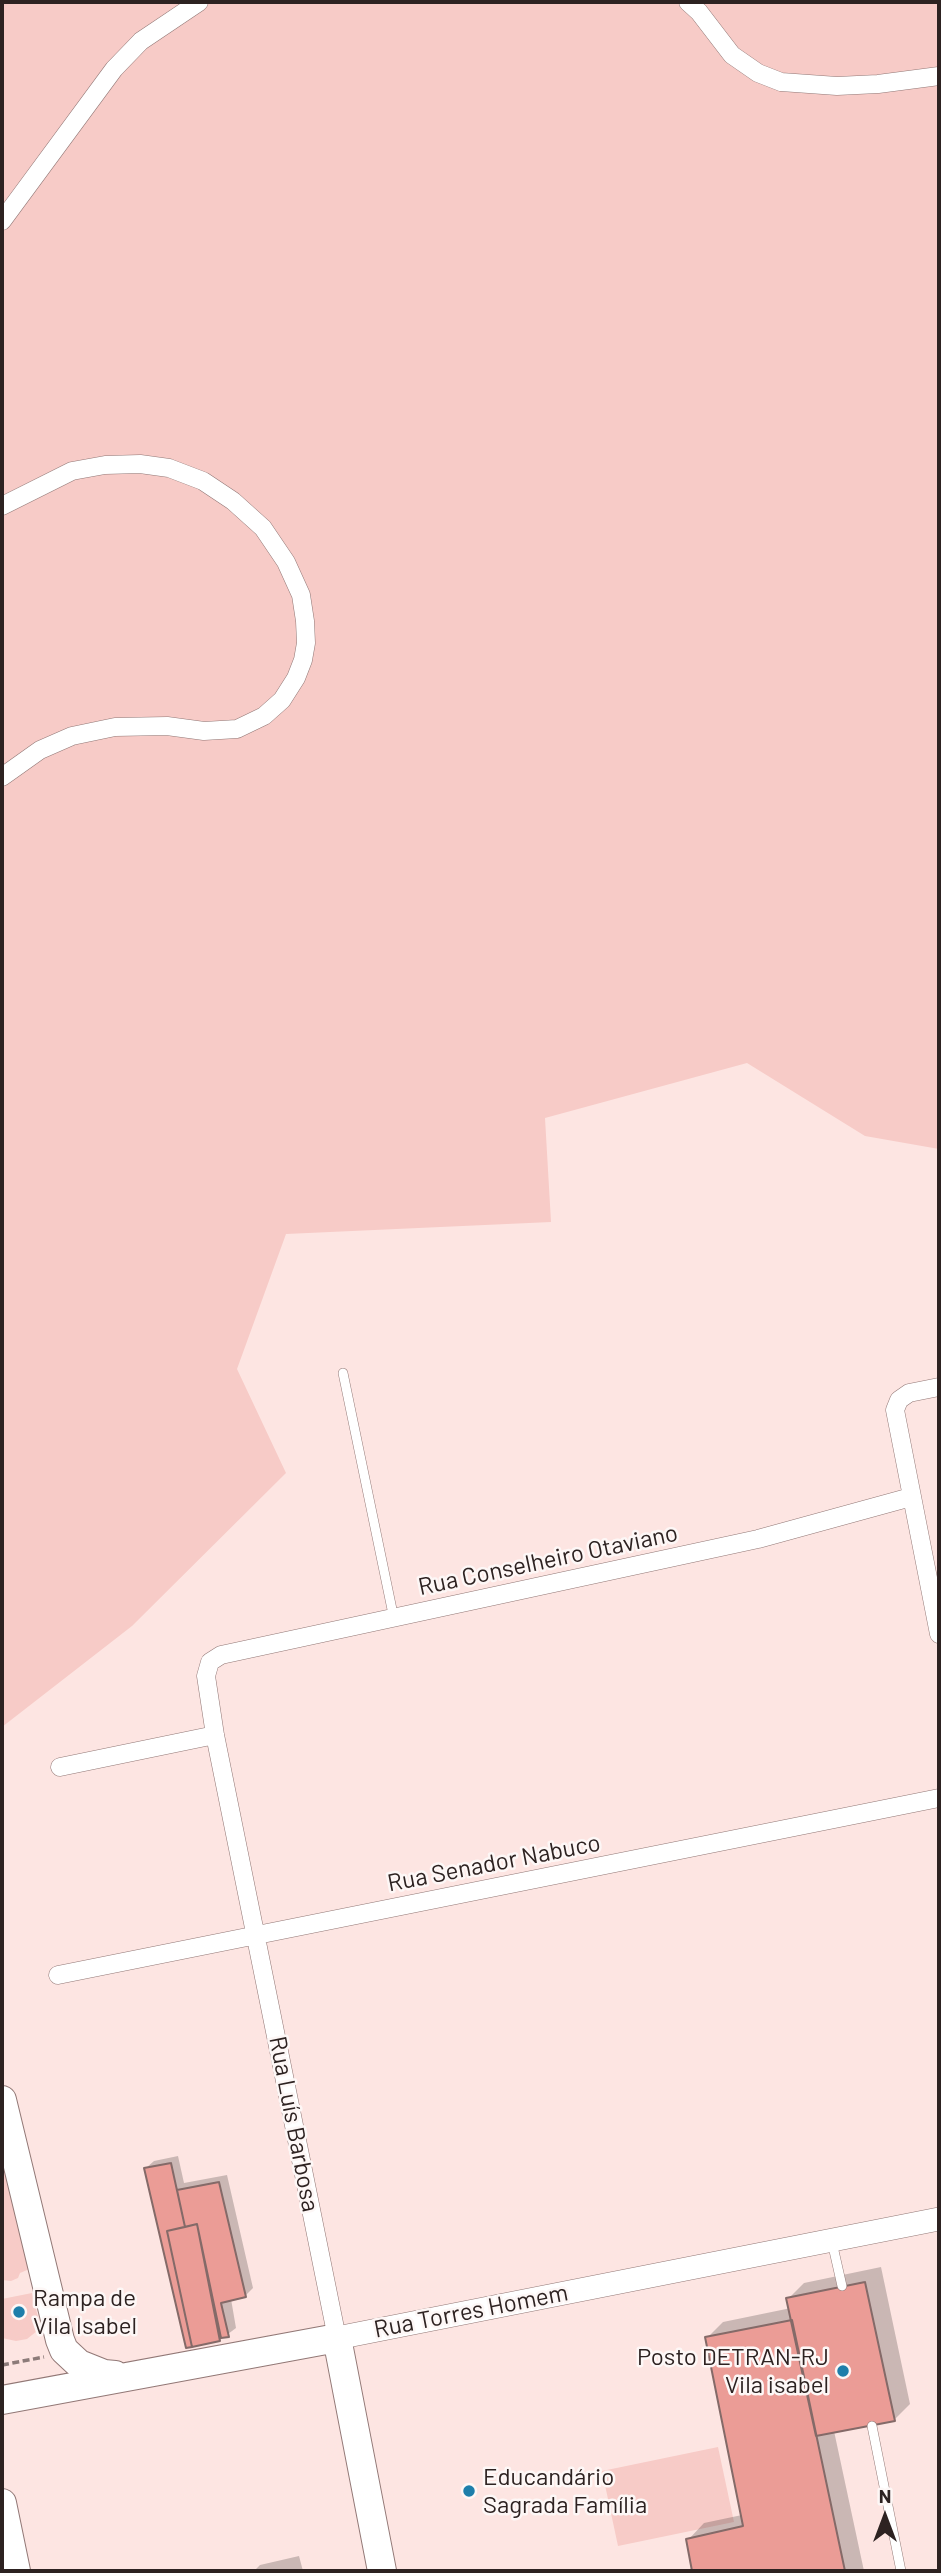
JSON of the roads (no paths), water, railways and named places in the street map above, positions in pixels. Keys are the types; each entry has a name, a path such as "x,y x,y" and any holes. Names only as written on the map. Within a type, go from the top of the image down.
{"main road":[{"path":"2,2100 64,2350 87,2369 125,2376"},
{"name":"Rua Torres Homem","path":"2,2400 337,2338"},
{"name":"Rua Luís Barbosa","path":"337,2338 382,2571"},
{"path":"2,2503 16,2571"}],"street":[{"path":"2,221 114,69 141,41 199,2"},
{"path":"688,2 732,55 758,73 781,82 837,86 939,76"},
{"path":"2,506 72,471 104,465 139,464 169,468 203,481 233,501 262,528 286,562 301,595 306,643 296,678 282,700 264,716 237,729 204,731 167,726 115,727 72,736 40,750 2,777"},
{"path":"939,1387 909,1393 899,1400 895,1410 939,1634"},
{"name":"Rua Conselheiro Otaviano","path":"206,1676 210,1662 221,1655 758,1539 911,1497"},
{"name":"Rua Luís Barbosa","path":"206,1676 215,1735 337,2338"},
{"path":"60,1767 215,1735"},
{"name":"Rua Senador Nabuco","path":"58,1975 939,1798"},
{"name":"Rua Torres Homem","path":"337,2338 939,2218"}],"lane":[{"path":"343,1373 394,1619"},
{"path":"832,2240 842,2286"},
{"path":"872,2426 901,2571"}],"place":[{"name":"Rampa de Vila Isabel","path":"19,2312"},
{"name":"Posto DETRAN-RJ Vila isabel","path":"843,2371"},
{"name":"Educandário Sagrada Família","path":"469,2491"}]}
